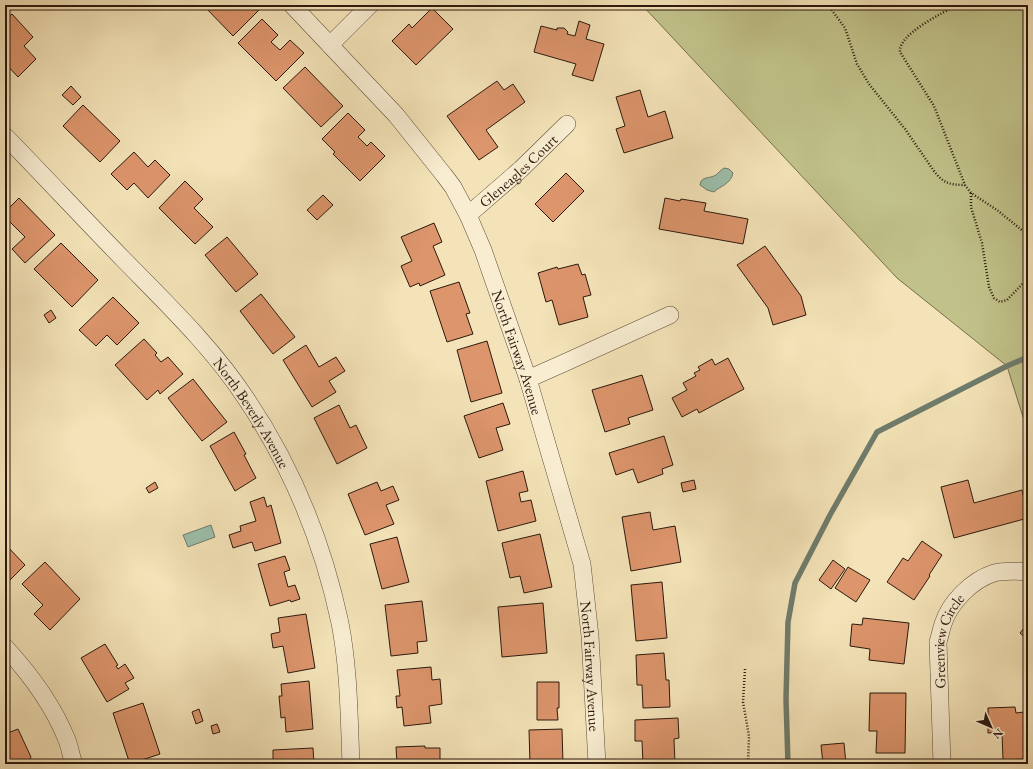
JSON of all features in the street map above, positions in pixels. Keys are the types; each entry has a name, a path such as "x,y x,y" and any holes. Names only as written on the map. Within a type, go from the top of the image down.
{"street":[{"name":"North Fairway Avenue","path":"292,5 396,115 449,181 468,215 483,250 528,378 582,564 590,636 597,764"},
{"path":"330,45 370,5"},
{"name":"Gleneagles Court","path":"468,215 521,169 567,124"},
{"name":"North Beverly Avenue","path":"5,136 218,360 247,399 272,439 293,481 311,523 330,579 340,624 346,670 351,764"},
{"path":"528,378 670,315"},
{"name":"Greenview Circle","path":"942,764 938,642 943,623 952,606 961,595 976,582 995,573 1014,571 1028,572"},
{"path":"5,647 34,680 45,698 67,740 74,764"}],"path":[{"path":"828,5 845,28 857,64 869,84 905,129 939,178 952,185 965,185"},
{"path":"958,5 915,31 900,44 900,52 934,106 965,185 971,193 997,210 1028,235"},
{"path":"971,193 972,207 982,243 989,287 994,298 1000,302 1007,300 1028,278"},
{"path":"745,669 743,702 749,736 748,764"}],"green space":[{"path":"642,5 1028,5 1028,433 1007,366 897,278"}],"shaded area":[{"path":"724,168 729,169 733,173 732,177 714,192 707,190 700,185 702,180 716,175"},
{"path":"211,525 215,537 188,547 183,535"}],"building":[{"path":"203,5 257,5 261,8 233,36"},
{"path":"432,8 453,29 416,65 392,41 409,24 412,28"},
{"path":"12,14 33,37 24,46 36,59 18,77 5,63 5,20"},
{"path":"262,19 278,35 271,42 280,50 290,40 304,53 276,81 238,43"},
{"path":"579,21 590,25 586,39 604,44 593,81 572,75 576,64 534,52 541,26 557,30 557,28 564,28 568,32 567,34 575,36"},
{"path":"305,67 343,106 321,127 283,88"},
{"path":"497,81 504,90 513,84 525,102 486,130 498,147 479,160 447,116"},
{"path":"71,86 81,97 73,105 62,95"},
{"path":"640,90 648,117 665,111 673,138 624,153 616,129 625,126 616,97"},
{"path":"83,105 120,141 100,162 63,126"},
{"path":"348,113 365,130 358,137 367,146 371,142 385,156 360,181 333,154 335,152 322,139"},
{"path":"134,152 148,167 155,160 170,175 148,198 134,183 127,190 111,174"},
{"path":"566,173 584,191 553,222 535,204"},
{"path":"185,181 203,199 194,208 213,227 195,244 159,208"},
{"path":"323,195 333,205 317,220 307,210"},
{"path":"19,198 55,235 25,263 12,249 25,237 5,217 5,212"},
{"path":"665,198 706,203 704,211 748,219 743,244 659,229"},
{"path":"434,223 442,242 433,246 445,275 420,286 419,283 410,287 401,266 412,261 401,237"},
{"path":"227,237 258,274 236,292 205,255"},
{"path":"61,243 98,280 72,307 34,269"},
{"path":"765,246 801,296 806,315 773,325 768,308 737,265"},
{"path":"578,264 582,275 585,274 591,295 583,297 588,317 559,325 552,300 546,302 538,273 557,267 558,269"},
{"path":"459,282 470,313 466,314 473,334 447,342 430,291"},
{"path":"261,294 295,337 273,354 240,311"},
{"path":"113,297 139,323 117,345 107,335 96,346 79,330"},
{"path":"51,310 56,318 49,323 44,315"},
{"path":"144,339 157,353 155,355 161,362 168,357 183,374 160,394 158,390 147,400 115,365"},
{"path":"487,341 502,393 471,402 457,350"},
{"path":"306,345 319,367 336,357 345,371 329,381 336,392 312,407 283,360"},
{"path":"728,358 744,389 699,413 697,409 682,417 672,398 687,390 683,383 696,376 694,373 700,370 698,367 712,359 715,365"},
{"path":"642,375 653,410 628,418 630,424 605,432 592,390"},
{"path":"193,379 227,422 202,441 168,398"},
{"path":"503,403 510,424 496,428 503,450 479,458 464,416"},
{"path":"339,405 350,428 356,425 367,448 337,464 314,418"},
{"path":"234,432 246,454 244,455 256,478 235,491 210,446"},
{"path":"664,436 673,465 662,469 663,474 638,483 633,469 616,475 609,453"},
{"path":"523,471 528,491 519,493 521,502 531,500 536,521 498,531 486,481"},
{"path":"694,480 696,489 683,492 681,483"},
{"path":"968,480 974,503 1022,490 1028,518 954,538 941,487"},
{"path":"155,482 158,488 149,493 146,488"},
{"path":"377,482 381,491 393,486 399,500 386,505 394,524 365,535 348,494"},
{"path":"264,497 267,507 271,505 281,543 255,551 252,542 233,548 229,535 241,531 240,526 256,521 250,502"},
{"path":"650,512 653,530 675,526 681,562 631,571 622,517"},
{"path":"540,534 552,587 524,593 520,576 510,578 502,543"},
{"path":"397,537 409,582 382,589 370,544"},
{"path":"922,541 942,555 914,600 887,582 903,558 908,561"},
{"path":"5,544 25,565 6,584 5,584"},
{"path":"285,556 290,570 284,572 288,587 295,585 300,599 291,602 290,600 270,606 258,564"},
{"path":"833,560 845,569 831,589 819,580"},
{"path":"45,562 80,599 50,630 34,614 43,605 22,584"},
{"path":"848,567 870,580 856,602 835,588"},
{"path":"662,582 667,638 636,641 631,585"},
{"path":"422,601 427,641 417,642 418,653 391,656 385,605"},
{"path":"543,603 547,653 502,657 498,607"},
{"path":"306,614 315,668 288,673 283,646 273,648 271,634 280,632 278,618"},
{"path":"863,618 909,623 904,664 869,660 870,649 850,646 852,624 862,625"},
{"path":"1028,623 1028,640 1020,633"},
{"path":"105,644 118,665 116,666 118,669 125,664 134,678 125,683 129,689 107,702 81,658"},
{"path":"664,653 666,680 669,680 670,707 643,708 642,685 637,685 636,655"},
{"path":"431,667 432,680 440,679 442,704 429,706 431,723 404,726 402,707 397,708 396,696 400,696 397,670"},
{"path":"309,681 313,729 286,732 285,717 281,718 279,696 282,696 281,684"},
{"path":"537,682 559,682 559,708 557,708 558,720 537,720"},
{"path":"870,693 906,693 905,753 876,753 877,731 869,731"},
{"path":"143,703 160,754 130,764 113,713"},
{"path":"1015,707 1016,713 1024,712 1025,759 1003,760 1002,732 988,733 988,708"},
{"path":"199,709 203,721 196,724 192,712"},
{"path":"678,718 679,738 674,739 675,764 643,764 642,741 635,741 635,720"},
{"path":"217,724 220,732 213,734 211,726"},
{"path":"18,729 31,757 30,759 32,764 5,764 5,734"},
{"path":"562,729 563,764 530,764 529,730"},
{"path":"844,743 846,764 823,764 821,745"},
{"path":"425,746 425,748 440,748 440,764 394,764 397,763 396,747"},
{"path":"313,748 314,764 273,764 273,750"}],"waterway":[{"path":"788,764 786,699 788,622 795,583 830,515 877,432 1007,366 1028,357"}]}
